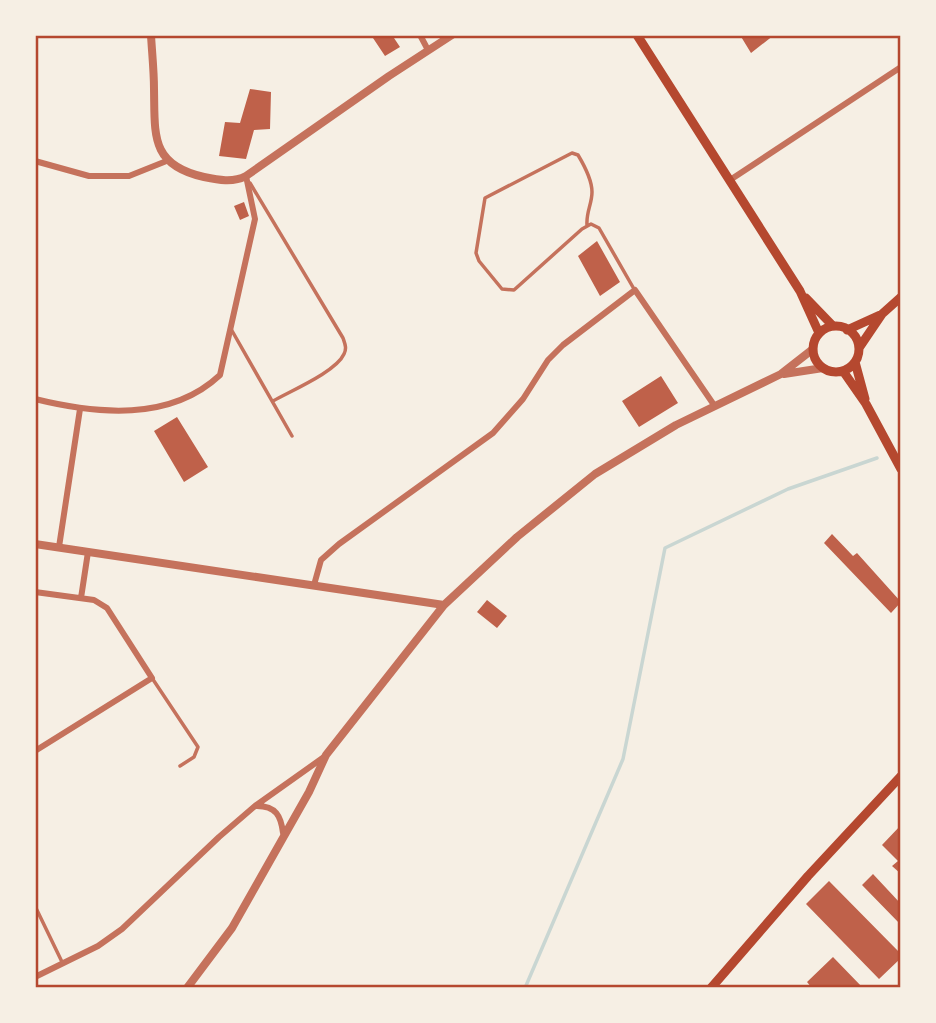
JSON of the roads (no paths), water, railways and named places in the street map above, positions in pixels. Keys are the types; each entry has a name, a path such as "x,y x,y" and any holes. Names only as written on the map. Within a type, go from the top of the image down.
{"main road":[{"path":"637,35 800,291 819,333 813,349 818,363 823,369 833,372 843,371 855,362"},
{"path":"800,291 833,327"},
{"path":"866,404 855,362 859,348 882,314 901,297"},
{"path":"847,330 882,314"},
{"path":"819,333 833,327 847,330 853,334 859,348"},
{"path":"843,371 866,404 901,469"},
{"path":"710,988 808,876 901,776"}],"street":[{"path":"151,35 154,131 163,154 183,170 230,181 246,176 452,35"},
{"path":"420,35 428,50"},
{"path":"730,180 901,67"},
{"path":"35,161 89,176 129,176 169,160"},
{"path":"35,399 80,409 120,411 157,408 182,401 205,389 220,375 255,219 246,176"},
{"path":"314,584 321,561 330,552 493,433 511,415 548,360 563,345 635,290 714,405"},
{"path":"187,988 232,928 309,792 326,755 444,605 517,537 594,474 636,447 714,405 781,374 813,349"},
{"path":"781,374 823,369"},
{"path":"59,547 80,409"},
{"path":"35,544 444,605"},
{"path":"80,598 88,552"},
{"path":"35,592 94,600 107,608 152,678 35,751"},
{"path":"35,976 98,946 122,929 169,882 255,806 326,755"},
{"path":"255,806 268,806 276,811 284,833"}],"lane":[{"path":"587,225 586,215 592,188 578,155 572,153 485,198 476,253 479,261 502,289 509,291 521,286 592,223 598,228 635,290"},
{"path":"246,176 343,338 346,348 344,356 335,366 273,401"},
{"path":"231,329 292,436"},
{"path":"152,678 198,747 194,757 180,766"},
{"path":"35,906 63,964"}],"waterway":[{"path":"525,988 623,759 665,548 788,489 877,458"}]}
